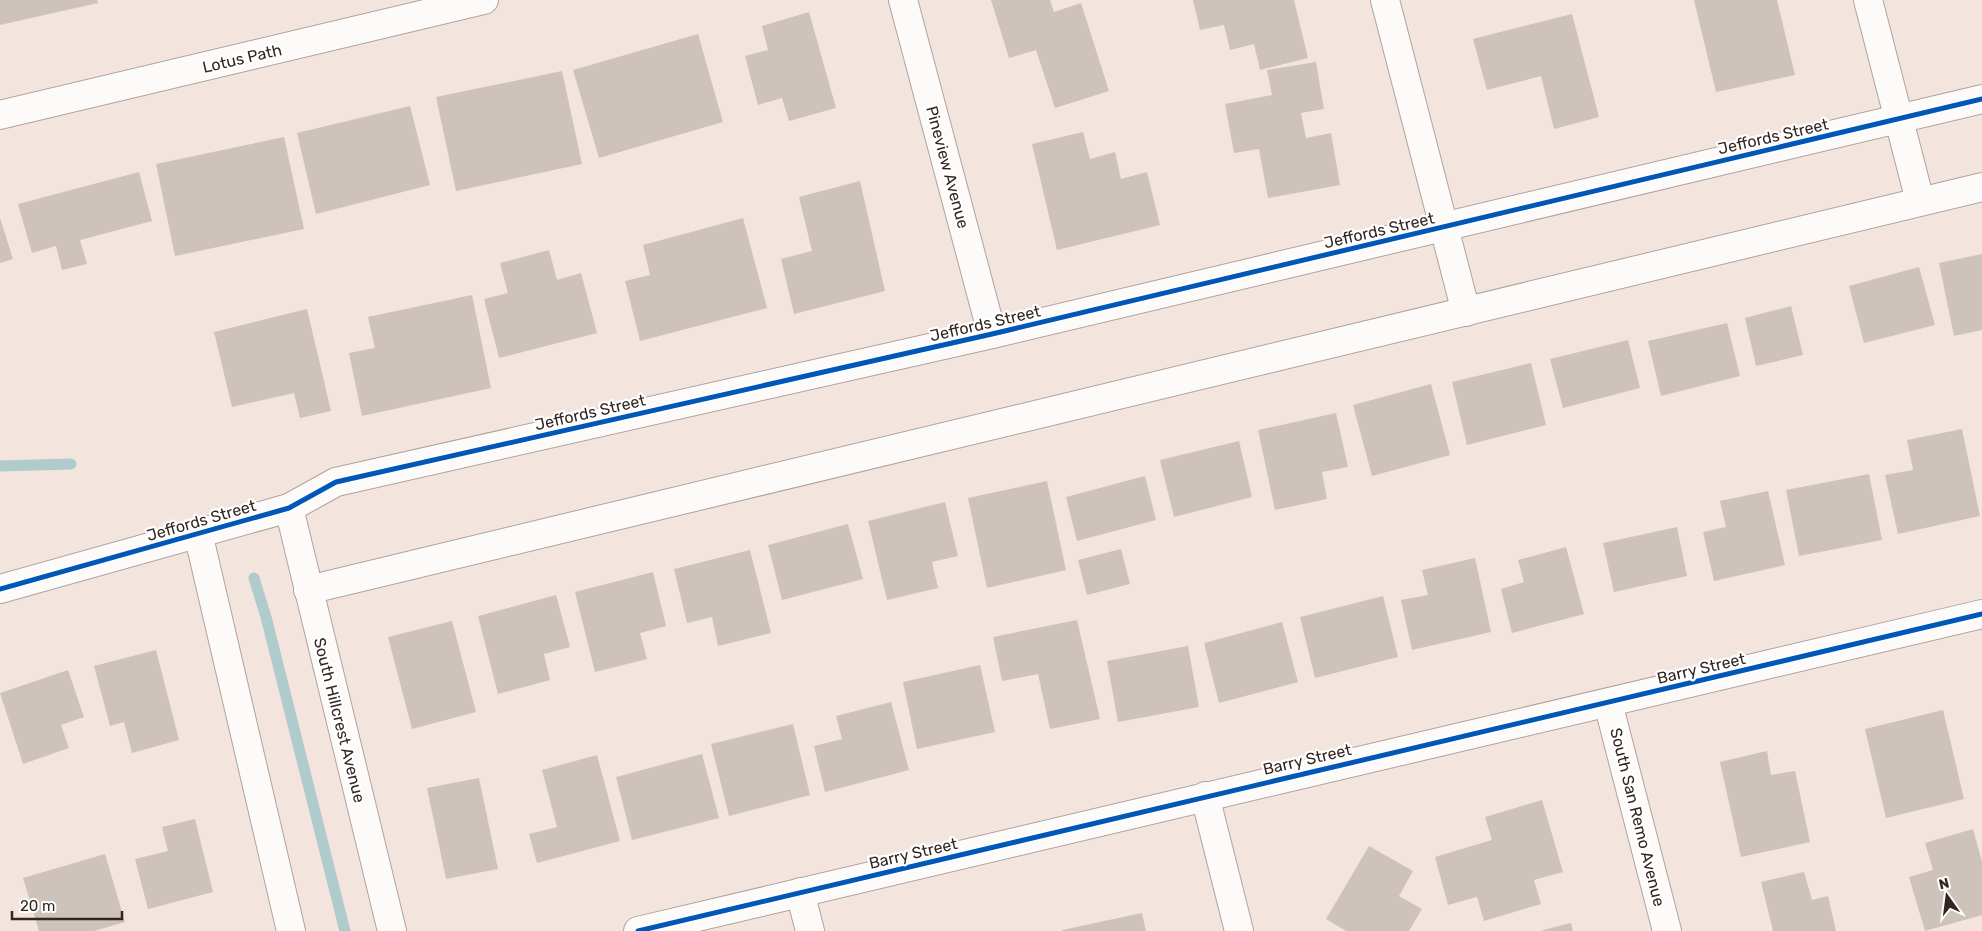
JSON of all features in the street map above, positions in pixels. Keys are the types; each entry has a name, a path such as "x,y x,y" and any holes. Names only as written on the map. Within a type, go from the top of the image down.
{"street":[{"name":"Lotus Path","path":"0,115 484,0"},
{"name":"Pineview Avenue","path":"903,0 992,334"},
{"path":"1386,0 1466,312"},
{"path":"1868,0 1920,202"},
{"name":"Jeffords Street","path":"0,589 289,508 336,482 992,334 1982,99"},
{"path":"308,590 1982,187"},
{"name":"South Hillcrest Avenue","path":"289,508 392,931"},
{"path":"198,534 291,931"},
{"name":"Barry Street","path":"638,931 1982,614"},
{"name":"South San Remo Avenue","path":"1608,703 1667,931"},
{"path":"1204,796 1239,931"},
{"path":"800,892 810,931"}],"building":[{"path":"0,0 97,0 98,3 0,25"},
{"path":"991,0 1050,0 1054,12 1081,3 1109,91 1055,108 1036,50 1009,58"},
{"path":"1193,0 1294,0 1308,58 1260,70 1254,44 1230,50 1224,25 1200,30"},
{"path":"1694,0 1777,0 1795,75 1716,92"},
{"path":"809,12 836,108 789,121 782,98 758,105 745,56 768,50 762,26"},
{"path":"1572,14 1599,117 1554,129 1541,76 1487,90 1473,39"},
{"path":"698,34 723,122 599,158 573,70"},
{"path":"1316,62 1324,109 1301,113 1306,138 1331,133 1340,185 1268,198 1259,149 1234,153 1225,104 1272,95 1267,70"},
{"path":"562,71 582,164 456,191 436,97"},
{"path":"410,106 430,185 316,214 297,133"},
{"path":"1083,132 1090,159 1115,152 1121,179 1147,172 1160,225 1057,250 1032,144"},
{"path":"284,137 304,229 175,256 156,164"},
{"path":"139,172 152,221 80,240 87,264 62,270 56,246 32,253 18,204"},
{"path":"860,181 885,291 794,314 781,259 812,251 799,197"},
{"path":"0,218 13,259 0,263"},
{"path":"743,218 767,308 640,341 625,281 650,275 643,245"},
{"path":"549,250 557,280 581,273 597,333 499,358 484,299 508,293 500,263"},
{"path":"1982,254 1982,330 1954,336 1939,263"},
{"path":"1919,267 1935,325 1864,343 1849,286"},
{"path":"472,295 491,388 362,416 349,353 375,348 368,317"},
{"path":"1791,306 1803,355 1756,366 1745,318"},
{"path":"307,309 331,411 300,418 294,393 232,407 214,332"},
{"path":"1727,323 1740,376 1661,396 1648,341"},
{"path":"1628,340 1640,388 1563,408 1550,359"},
{"path":"1531,363 1546,425 1467,445 1452,382"},
{"path":"1431,384 1450,455 1372,476 1353,405"},
{"path":"1336,413 1348,467 1322,472 1327,499 1275,510 1258,430"},
{"path":"1962,429 1980,516 1898,534 1885,475 1913,470 1907,440"},
{"path":"1239,441 1252,497 1174,517 1160,460"},
{"path":"1869,474 1882,540 1799,556 1786,490"},
{"path":"1145,476 1156,520 1077,541 1066,497"},
{"path":"1047,481 1066,570 987,588 968,498"},
{"path":"1768,491 1785,565 1714,581 1703,532 1726,527 1720,501"},
{"path":"945,502 958,556 932,562 938,588 887,600 868,521"},
{"path":"848,524 863,579 782,600 768,545"},
{"path":"1677,527 1687,576 1614,592 1603,543"},
{"path":"1566,547 1584,614 1512,633 1501,589 1524,582 1518,560"},
{"path":"1121,549 1130,584 1087,595 1078,560"},
{"path":"750,550 771,633 718,646 712,617 687,623 674,569"},
{"path":"1475,558 1491,632 1412,650 1401,600 1428,595 1422,570"},
{"path":"653,572 666,626 640,633 647,659 595,672 575,592"},
{"path":"556,595 570,647 544,654 550,680 498,694 478,616"},
{"path":"1383,596 1398,657 1315,678 1300,617"},
{"path":"1077,620 1100,719 1050,729 1038,674 1002,681 993,637"},
{"path":"452,621 476,712 412,729 388,637"},
{"path":"1282,622 1298,682 1219,703 1204,643"},
{"path":"1188,646 1199,707 1118,722 1107,661"},
{"path":"156,650 179,740 132,753 124,722 110,726 94,666"},
{"path":"980,665 995,732 917,749 903,682"},
{"path":"68,670 84,717 61,725 69,748 23,764 0,693"},
{"path":"891,702 909,770 825,792 814,746 842,739 836,716"},
{"path":"1943,710 1964,799 1886,818 1865,729"},
{"path":"793,724 810,795 729,816 711,744"},
{"path":"1767,751 1771,775 1795,771 1810,842 1741,857 1720,762"},
{"path":"702,754 719,818 632,840 616,777"},
{"path":"597,755 620,841 537,863 529,834 557,827 542,770"},
{"path":"479,778 498,869 446,879 427,788"},
{"path":"1542,800 1563,872 1534,880 1541,904 1484,921 1477,897 1448,905 1435,857 1492,840 1485,817"},
{"path":"195,819 213,892 148,909 135,859 168,851 162,827"},
{"path":"1973,829 1982,862 1982,915 1925,931 1909,877 1933,870 1925,843"},
{"path":"1369,846 1413,871 1399,896 1422,909 1409,931 1346,931 1326,919"},
{"path":"105,854 125,922 94,931 39,931 23,878"},
{"path":"1804,872 1812,900 1828,896 1836,931 1773,931 1761,882"},
{"path":"1142,913 1146,931 1062,931 1062,930"},
{"path":"1571,923 1573,931 1543,931 1543,930"}],"waterway":[{"path":"0,466 71,464"},
{"path":"254,578 266,617 345,931"}],"cycle path":[{"path":"0,589 289,508 336,482 992,334 1982,99"},
{"path":"638,931 1982,614"}]}
